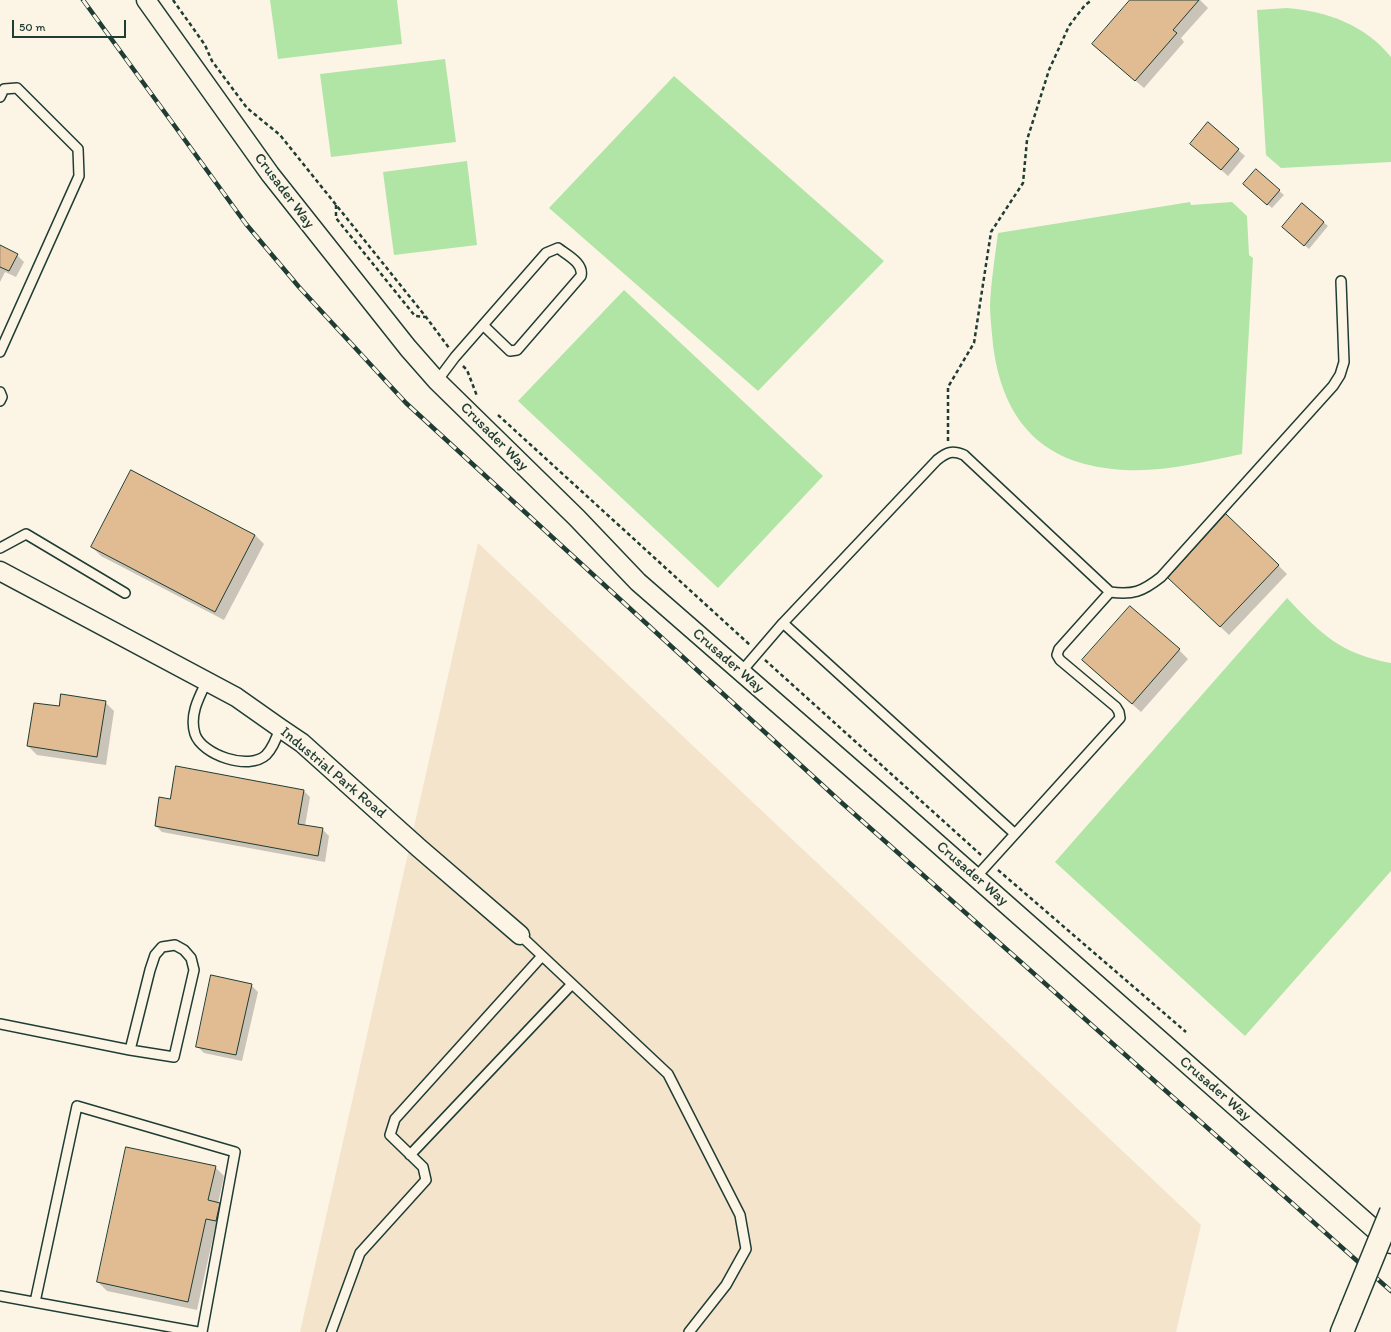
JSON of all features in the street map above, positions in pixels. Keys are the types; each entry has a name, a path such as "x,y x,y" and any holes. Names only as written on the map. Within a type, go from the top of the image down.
{"main road":[{"path":"1342,1332 1391,1212"}],"street":[{"name":"Crusader Way","path":"146,0 270,174 340,264 437,381 577,518 638,582 1391,1244"},
{"name":"Industrial Park Road","path":"0,570 236,697 302,743 419,848 520,935"}],"lane":[{"path":"0,97 4,89 17,88 78,149 79,176 0,352"},
{"path":"437,381 455,357 546,253 558,248 580,265 582,271 581,276 517,350 510,351 483,326"},
{"path":"741,672 783,623 937,460 947,452 956,452 964,455 1110,592 1125,594 1138,592 1148,588 1160,578 1333,386 1340,375 1344,362 1341,281"},
{"path":"0,392 2,397 0,401"},
{"path":"0,548 26,534 125,593"},
{"path":"976,878 1014,833 1120,718 1116,707 1060,660 1057,655 1059,649 1110,592"},
{"path":"783,623 1014,833"},
{"path":"207,681 195,706 193,723 194,733 200,744 211,753 244,761 258,760 266,755 274,744 280,728"},
{"path":"520,935 668,1074 740,1215 746,1248 726,1285 689,1332"},
{"path":"0,1024 130,1050 174,1057 194,970 191,958 184,950 175,945 162,948 155,955 130,1050"},
{"path":"331,1332 360,1253 426,1180 423,1167 390,1134 395,1119 542,956"},
{"path":"410,1155 572,984"},
{"path":"35,1302 77,1106 235,1152 202,1332"},
{"path":"0,1296 198,1332"}],"path":[{"path":"173,0 206,44 212,61 247,108 280,135 426,317 455,357 467,370 477,397"},
{"path":"947,452 948,387 974,344 991,232 1023,183 1027,140 1049,70 1069,26 1085,5 1092,0"},
{"path":"336,205 336,218 415,316 426,317"},
{"path":"494,412 757,653 989,862 1186,1032"}],"shaded area":[{"path":"478,543 1201,1225 1176,1332 300,1332"}],"green space":[{"path":"270,0 397,0 402,44 278,59"},
{"path":"1287,8 1316,12 1331,16 1357,28 1381,46 1391,57 1391,162 1281,168 1266,155 1257,10"},
{"path":"445,59 456,142 331,157 320,74"},
{"path":"674,76 884,261 758,391 549,208"},
{"path":"467,161 477,245 394,255 383,172"},
{"path":"1190,202 1191,205 1232,202 1247,216 1249,255 1253,258 1242,454 1170,468 1125,470 1097,467 1072,460 1051,450 1033,436 1018,418 1007,397 998,373 993,345 990,306 998,233"},
{"path":"624,290 823,476 718,588 518,401"},
{"path":"1287,598 1333,641 1358,654 1391,663 1391,871 1245,1036 1055,862"}],"building":[{"path":"1130,0 1199,0 1173,30 1177,33 1135,81 1092,44"},
{"path":"1208,122 1239,149 1221,170 1190,144"},
{"path":"1256,169 1280,190 1267,205 1243,184"},
{"path":"1302,203 1324,222 1304,246 1282,227"},
{"path":"0,245 18,254 9,271 0,267"},
{"path":"131,470 255,535 215,612 91,547"},
{"path":"1226,514 1279,565 1220,627 1168,578"},
{"path":"1130,606 1180,649 1132,704 1082,660"},
{"path":"61,694 106,701 97,757 27,746 34,703 59,706"},
{"path":"176,766 304,790 298,824 323,828 318,856 155,826 159,797 170,799"},
{"path":"211,975 252,984 236,1055 196,1047"},
{"path":"126,1147 216,1166 208,1200 220,1203 216,1221 206,1219 188,1302 97,1282"}],"railway":[{"path":"83,0 246,224 299,287 406,403 842,803 1391,1291"}]}
